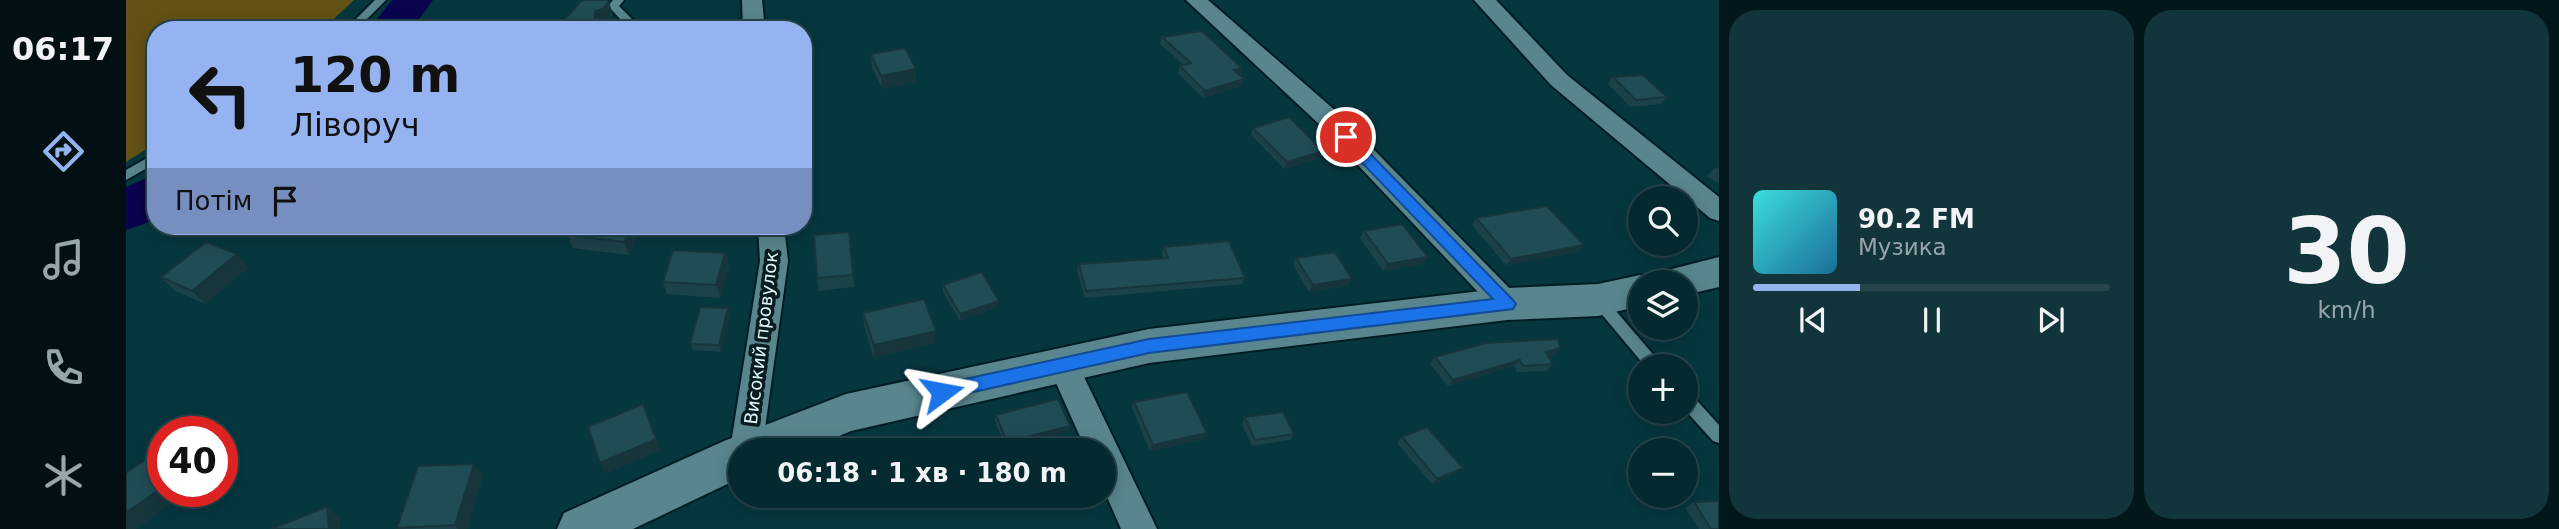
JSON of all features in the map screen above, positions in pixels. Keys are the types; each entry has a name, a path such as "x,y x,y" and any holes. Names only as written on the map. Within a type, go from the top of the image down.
{"street":[{"path":"752,0 753,21"},
{"path":"1196,0 1328,118 1507,304"},
{"path":"1483,0 1559,80 1719,211"},
{"name":"Високий провулок","path":"748,438 774,261 772,235"},
{"path":"1698,277 1719,272"},
{"path":"785,438 846,413 1149,346 1507,304 1598,300 1628,293"},
{"path":"1063,365 1098,438"},
{"path":"581,529 728,462"},
{"path":"1116,478 1139,529"}],"lane":[{"path":"359,21 381,0"},
{"path":"619,0 613,6 628,21"},
{"path":"126,176 147,163"},
{"path":"1598,300 1645,354"},
{"path":"1698,413 1719,436"}],"shaded area":[{"path":"126,0 354,0 332,21 147,21 147,149 126,162"}],"building":[{"path":"582,0 609,2 603,9 595,11 593,21 563,21"},
{"path":"1202,31 1242,68 1234,70 1244,79 1205,91 1180,66 1191,63 1162,37"},
{"path":"905,48 916,69 881,76 871,54"},
{"path":"1643,75 1667,97 1636,100 1613,77"},
{"path":"1289,117 1323,151 1287,162 1253,128"},
{"path":"1547,206 1584,245 1511,259 1476,218"},
{"path":"1402,224 1428,257 1388,264 1364,231"},
{"path":"849,232 853,275 817,278 814,235"},
{"path":"567,235 628,235 624,242"},
{"path":"1229,241 1245,278 1086,291 1079,264 1168,258 1164,247"},
{"path":"206,242 237,254 192,291 161,277"},
{"path":"673,250 725,253 716,285 663,282"},
{"path":"1335,252 1352,279 1313,285 1296,258"},
{"path":"982,272 999,301 960,314 943,285"},
{"path":"924,299 936,331 874,345 863,313"},
{"path":"700,307 728,308 719,345 690,344"},
{"path":"1558,339 1560,348 1546,352 1553,364 1523,366 1520,360 1453,380 1435,357 1486,343"},
{"path":"1187,392 1207,433 1153,445 1134,402"},
{"path":"1058,399 1070,426 1023,438 1005,438 996,415"},
{"path":"643,404 656,439 600,463 588,427"},
{"path":"1283,412 1294,434 1255,440 1245,417"},
{"path":"1427,427 1463,468 1437,479 1402,437"},
{"path":"147,458 147,498 126,513 126,473"},
{"path":"474,464 455,525 397,528 418,466"},
{"path":"1719,501 1719,529 1711,529 1698,508 1698,502"},
{"path":"327,507 329,529 271,529"}],"waterway":[{"path":"396,21 413,0"},
{"path":"126,211 147,198"}],"route":[{"path":"942,392 1149,346 1507,304 1346,137"}]}
